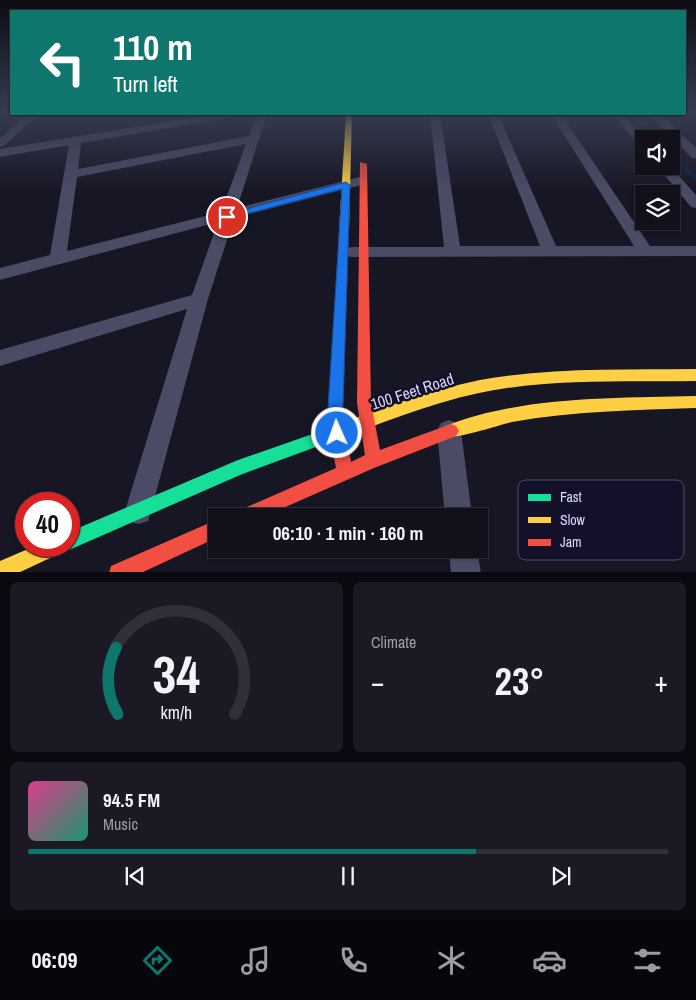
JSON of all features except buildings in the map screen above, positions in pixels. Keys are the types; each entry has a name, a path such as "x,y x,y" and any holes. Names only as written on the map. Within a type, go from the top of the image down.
{"street":[{"path":"0,153 82,139"},
{"path":"71,174 253,139 199,299 138,512"},
{"path":"345,472 337,433 336,407 349,139"},
{"path":"439,139 453,252"},
{"path":"503,139 550,252"},
{"path":"572,139 645,251"},
{"path":"679,139 696,155"},
{"path":"58,259 76,140"},
{"path":"363,152 366,423 374,460"},
{"path":"671,175 696,204"},
{"path":"0,274 363,181"},
{"path":"343,252 696,251"},
{"path":"0,358 199,299"},
{"name":"100 Feet Road","path":"80,536 238,468 438,397 501,383 575,376 696,375"},
{"path":"264,508 374,460 449,431 501,416 549,408 696,402"},
{"path":"449,431 458,508"},
{"path":"118,572 208,533"},
{"path":"0,571 32,557"},
{"path":"464,558 466,572"}],"waterway":[{"path":"680,162 696,179"}],"traffic: fast":[{"path":"80,536 238,468 327,436"}],"traffic: slow":[{"path":"344,230 348,139"},
{"path":"327,436 435,398 502,383 574,377 696,375"},
{"path":"451,431 512,416 572,407 696,402"},
{"path":"0,571 32,557"}],"traffic: jam":[{"path":"363,164 364,403 374,460"},
{"path":"344,230 336,407 337,433 345,472"},
{"path":"264,508 371,461 451,431"},
{"path":"120,572 208,533"}],"route":[{"path":"227,217 346,185 336,407 337,433"}]}
